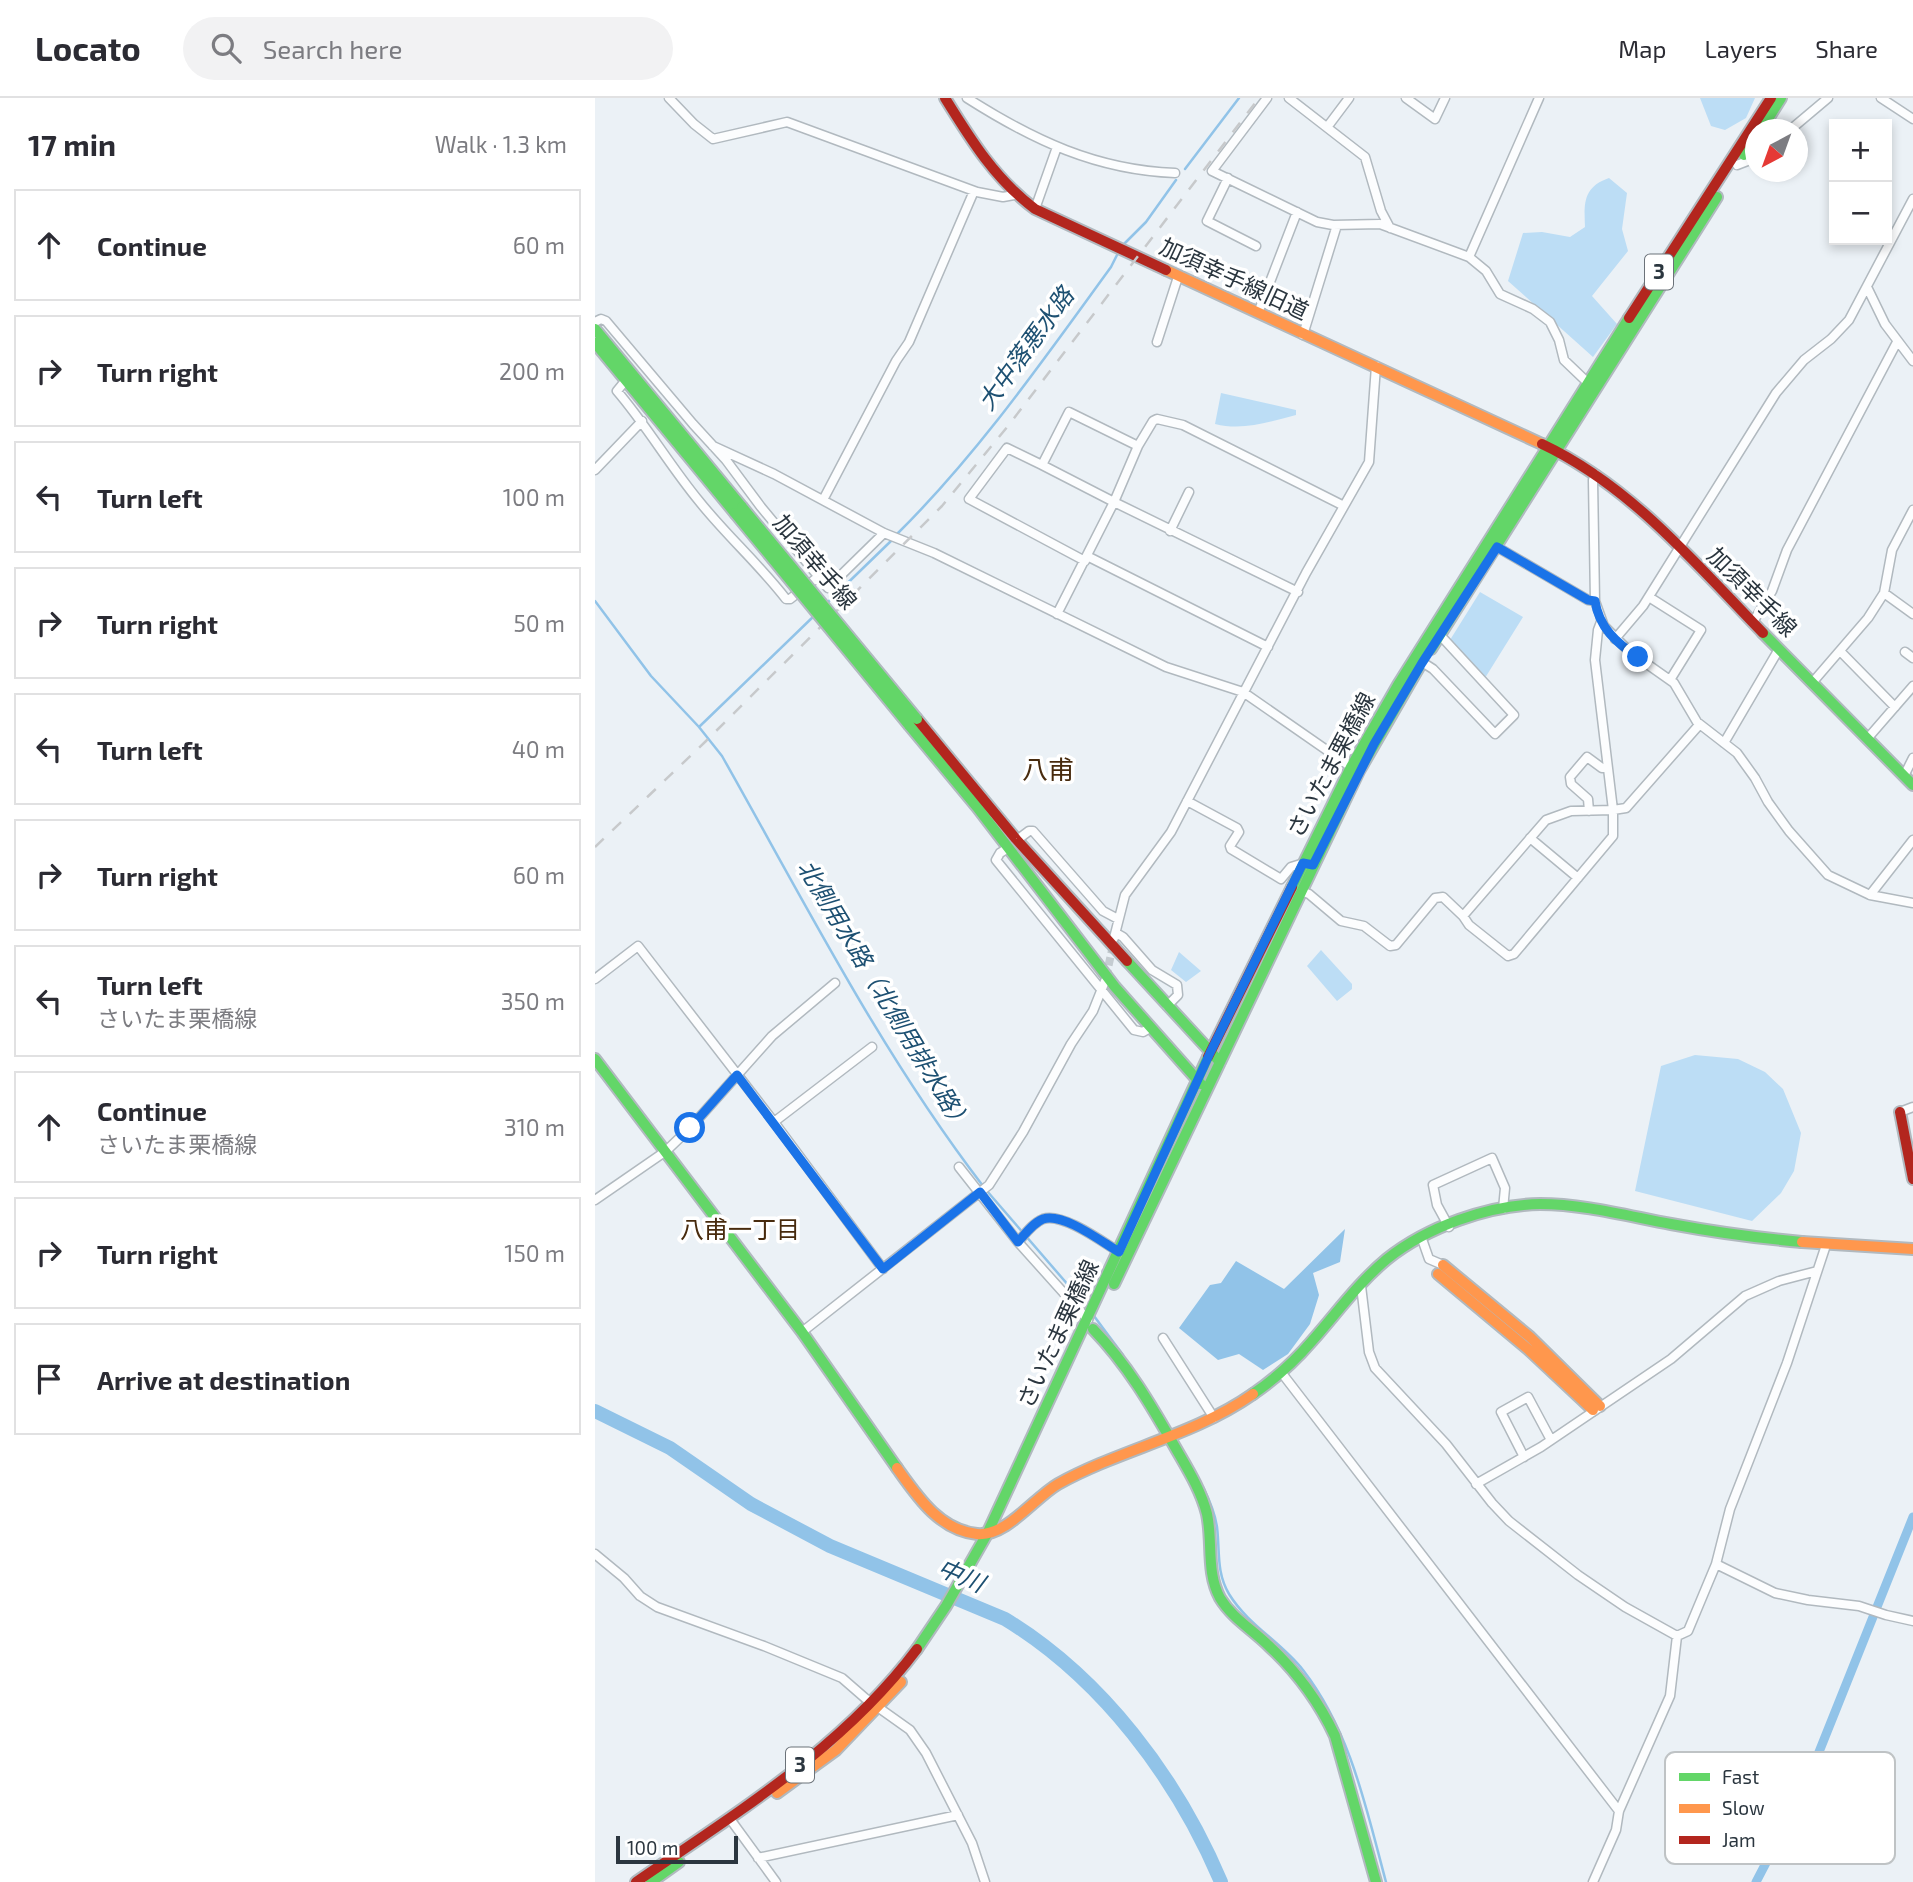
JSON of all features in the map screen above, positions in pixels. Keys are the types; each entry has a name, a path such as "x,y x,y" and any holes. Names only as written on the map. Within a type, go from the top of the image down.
{"main road":[{"name":"加須幸手線旧道","path":"945,98 987,164 1014,195 1035,209 1547,446"},
{"name":"さいたま栗橋線","path":"651,1882 665,1878 733,1823 836,1750 941,1621 971,1574 1093,1319 1208,1090 1301,891 1308,864 1351,767 1398,685 1587,382 1771,98"},
{"path":"1768,119 1781,98"},
{"name":"さいたま栗橋線","path":"1093,1319 1119,1252 1210,1053 1359,771 1422,663 1745,153"},
{"name":"加須幸手線","path":"595,329 913,722 978,807 1012,844"},
{"name":"加須幸手線","path":"595,343 739,510"},
{"name":"加須幸手線","path":"1547,446 1596,474 1632,500 1913,785"},
{"name":"加須幸手線","path":"913,722 1002,822 1012,844"},
{"path":"1012,844 1220,1062"},
{"path":"1012,844 1115,987 1208,1090"},
{"path":"595,1059 802,1332 930,1511 953,1526 991,1533 1052,1488 1214,1418 1282,1372 1382,1264 1405,1247 1449,1227 1503,1209 1541,1204 1611,1213 1716,1232 1826,1245 1913,1249"},
{"path":"1900,1112 1913,1179"},
{"path":"1440,1269 1530,1338 1596,1408"},
{"path":"1093,1319 1172,1435 1193,1479 1207,1517 1211,1567 1218,1594 1229,1609 1297,1674 1325,1714 1342,1759 1376,1882"},
{"name":"さいたま栗橋線","path":"635,1882 781,1781 875,1705"}],"street":[{"path":"669,98 713,139 786,122 974,191 1003,197 1014,195"},
{"path":"967,98 1011,126 1057,147 1108,165 1175,173"},
{"path":"1267,98 1212,171 1317,222 1337,225 1380,224 1469,257 1486,271 1500,294 1534,309 1551,322 1564,360 1587,382"},
{"path":"1289,98 1365,157 1381,211 1390,228"},
{"path":"1328,126 1349,98"},
{"path":"1406,98 1435,119 1445,98"},
{"path":"1469,257 1539,98"},
{"path":"1803,119 1828,98"},
{"path":"1881,98 1913,119"},
{"path":"1035,209 1057,147"},
{"path":"1737,165 1745,162"},
{"path":"1228,178 1207,221 1256,246"},
{"path":"823,499 896,361 909,342 974,191"},
{"path":"1615,639 1649,597 1776,393 1804,360 1844,327 1913,199"},
{"path":"1258,313 1297,212"},
{"path":"1303,335 1337,225"},
{"path":"1157,342 1178,277"},
{"path":"1867,287 1885,324 1912,358"},
{"path":"595,323 601,319 607,321 713,446 828,589"},
{"path":"1752,622 1772,591 1787,550 1897,342"},
{"path":"1167,1006 1178,995 1177,985 1153,970 1123,937 1115,936 1125,895 1171,832 1306,573 1369,462 1375,366"},
{"path":"626,380 617,391 642,421 704,508 786,599 790,599 818,577"},
{"path":"1042,466 1069,412 1138,446"},
{"path":"1057,614 1114,502 1138,446 1153,421 1157,419 1183,425 1344,506"},
{"path":"595,470 642,421"},
{"path":"713,446 823,499 884,533 934,553 1166,667 1243,692 1351,767"},
{"path":"1268,648 969,499 1007,448 1298,592"},
{"path":"1596,474 1593,480 1595,601 1601,622 1615,639 1670,680 1699,725 1737,753 1755,778 1767,802 1828,875 1870,895 1913,903"},
{"path":"1170,531 1189,492"},
{"path":"1812,683 1868,618 1884,593 1892,550 1913,510"},
{"path":"818,577 835,581 884,533"},
{"path":"1497,547 1588,600 1595,601"},
{"path":"1884,593 1913,614"},
{"path":"1649,597 1701,630 1670,680"},
{"path":"1301,891 1309,894 1341,921 1364,926 1390,946 1396,945 1435,898 1443,897 1469,925 1508,956 1514,954 1613,836 1613,810 1595,660 1601,622"},
{"path":"1422,663 1433,669 1495,734 1514,715 1440,635"},
{"path":"1724,743 1779,649"},
{"path":"1840,651 1895,707"},
{"path":"1867,739 1913,686"},
{"path":"1463,916 1546,820 1571,811 1626,808 1699,725"},
{"path":"1588,811 1588,800 1571,784 1570,777 1587,757 1602,768 1607,768"},
{"path":"1904,776 1913,758"},
{"path":"1187,801 1237,828 1239,832 1230,846 1231,849 1281,879 1291,867 1308,864"},
{"path":"1118,919 1103,911 1034,831 1029,831 996,860 1134,1030 1143,1032 1150,1028"},
{"path":"1530,838 1579,878"},
{"path":"1870,895 1913,840"},
{"path":"595,979 638,946 883,1269"},
{"path":"802,1332 984,1189 1023,1132 1105,981"},
{"path":"595,1200 666,1151 772,1036 835,983"},
{"path":"774,1122 872,1047"},
{"path":"1900,1112 1913,1107"},
{"path":"1449,1227 1437,1205 1433,1185 1492,1158 1505,1188 1503,1209"},
{"path":"959,1167 984,1189 1018,1242 1093,1319"},
{"path":"1018,1242 1034,1225 1053,1217 1075,1226 1119,1252"},
{"path":"1422,1239 1429,1259 1440,1269"},
{"path":"1677,1636 1688,1631 1716,1564 1730,1509 1787,1363 1826,1245"},
{"path":"1476,1485 1551,1440 1671,1359 1745,1296 1779,1281 1817,1271"},
{"path":"1361,1286 1369,1352 1375,1368 1446,1444 1476,1485 1509,1521 1578,1575 1625,1607 1677,1636"},
{"path":"1163,1338 1214,1418"},
{"path":"1282,1372 1619,1811"},
{"path":"1524,1457 1501,1412 1528,1397 1551,1440"},
{"path":"595,1554 624,1578 640,1597 657,1607 842,1678 910,1730 926,1753 958,1815 977,1856 985,1882"},
{"path":"1716,1564 1775,1593 1808,1601 1869,1608 1913,1621"},
{"path":"1593,1882 1616,1830 1619,1811 1670,1696 1677,1636"},
{"path":"758,1858 958,1815"},
{"path":"733,1823 776,1882"}],"shaded area":[{"path":"1700,98 1755,98 1746,118 1725,130 1711,126"},
{"path":"1609,178 1627,193 1622,229 1628,251 1592,296 1617,324 1593,357 1508,281 1523,233 1542,232 1570,237 1585,227 1585,203 1590,191"},
{"path":"1221,393 1296,410 1296,415 1246,426 1215,424"},
{"path":"1480,592 1523,617 1485,678 1450,640"},
{"path":"1321,950 1352,984 1352,989 1337,1001 1307,966"},
{"path":"1179,952 1201,971 1186,982 1171,970"},
{"path":"1695,1055 1738,1059 1765,1072 1783,1089 1801,1133 1794,1171 1781,1193 1752,1221 1635,1191 1661,1066"},
{"path":"1345,1229 1340,1262 1313,1273 1319,1295 1310,1324 1288,1354 1263,1370 1239,1354 1218,1360 1179,1328 1210,1285 1221,1283 1236,1261 1284,1289"}],"waterway":[{"name":"大中落悪水路","path":"1185,169 1239,98"},
{"name":"大中落悪水路","path":"1123,245 1146,222 1176,180"},
{"name":"大中落悪水路","path":"897,534 983,439 1111,267 1119,251"},
{"name":"大中落悪水路","path":"827,603 891,541"},
{"name":"北側用水路（北側用排水路）","path":"595,601 651,676 722,756 877,1030 983,1186"},
{"name":"大中落悪水路","path":"699,727 815,615"},
{"name":"北側用水路（北側用排水路）","path":"987,1191 1088,1308"},
{"name":"北側用水路（北側用排水路）","path":"1094,1316 1123,1355"},
{"name":"中川","path":"595,1411 670,1448 751,1504 830,1546 1005,1619 1040,1643 1073,1670 1133,1734 1182,1805 1221,1882"},
{"name":"北側用水路（北側用排水路）","path":"1203,1487 1216,1522 1220,1569 1225,1586 1245,1615 1285,1651 1320,1694 1355,1772 1386,1882"},
{"path":"1819,1752 1913,1517"},
{"path":"1756,1882 1765,1864"}],"tunnel":[{"path":"1106,977 1114,941"}],"railway":[{"path":"595,847 706,741 942,506 1008,426 1259,98"}],"traffic: fast":[{"path":"1768,119 1781,98"},
{"path":"1431,649 1717,197"},
{"path":"1292,887 1351,767 1398,685 1629,318"},
{"path":"595,329 742,507"},
{"path":"595,343 735,513"},
{"path":"742,507 917,719"},
{"path":"735,513 909,725"},
{"path":"1763,633 1913,785"},
{"path":"1114,1284 1359,771 1419,667"},
{"path":"909,725 977,807 1115,987 1201,1084"},
{"path":"1127,961 1220,1062"},
{"path":"917,1649 946,1606 987,1534 1208,1057"},
{"path":"595,1059 802,1332 897,1468"},
{"path":"1253,1394 1298,1356 1357,1288 1387,1259 1420,1237 1479,1213 1520,1205 1573,1206 1720,1232 1802,1242"},
{"path":"1093,1329 1138,1385 1189,1471 1207,1514 1211,1567 1220,1598 1237,1618 1289,1666 1329,1723 1376,1882"},
{"path":"651,1882 679,1862"}],"traffic: slow":[{"path":"1166,270 1542,444"},
{"path":"1802,1242 1913,1249"},
{"path":"1443,1265 1530,1337 1600,1406"},
{"path":"1438,1274 1529,1350 1593,1410"},
{"path":"897,1468 921,1500 940,1519 963,1531 988,1533 1009,1523 1058,1484 1206,1421 1253,1394"},
{"path":"777,1793 836,1750 901,1682"}],"traffic: jam":[{"path":"945,98 974,144 996,172 1035,209 1166,270"},
{"path":"1629,318 1771,98"},
{"path":"1542,444 1574,461 1633,504 1661,528 1763,633"},
{"path":"917,719 1016,839 1127,961"},
{"path":"1208,1057 1292,887"},
{"path":"1900,1112 1913,1179"},
{"path":"636,1882 749,1804 822,1748 888,1685 917,1649"}],"district":[{"name":"八甫","path":"1048,770"},
{"name":"八甫一丁目","path":"740,1230"}],"route":[{"path":"690,1128 737,1075 883,1269 980,1192 1018,1242 1034,1225 1053,1217 1075,1226 1119,1252 1210,1053 1303,863 1313,865 1374,744 1422,663 1497,547 1588,600 1595,601 1604,626 1615,639 1638,657"}]}
